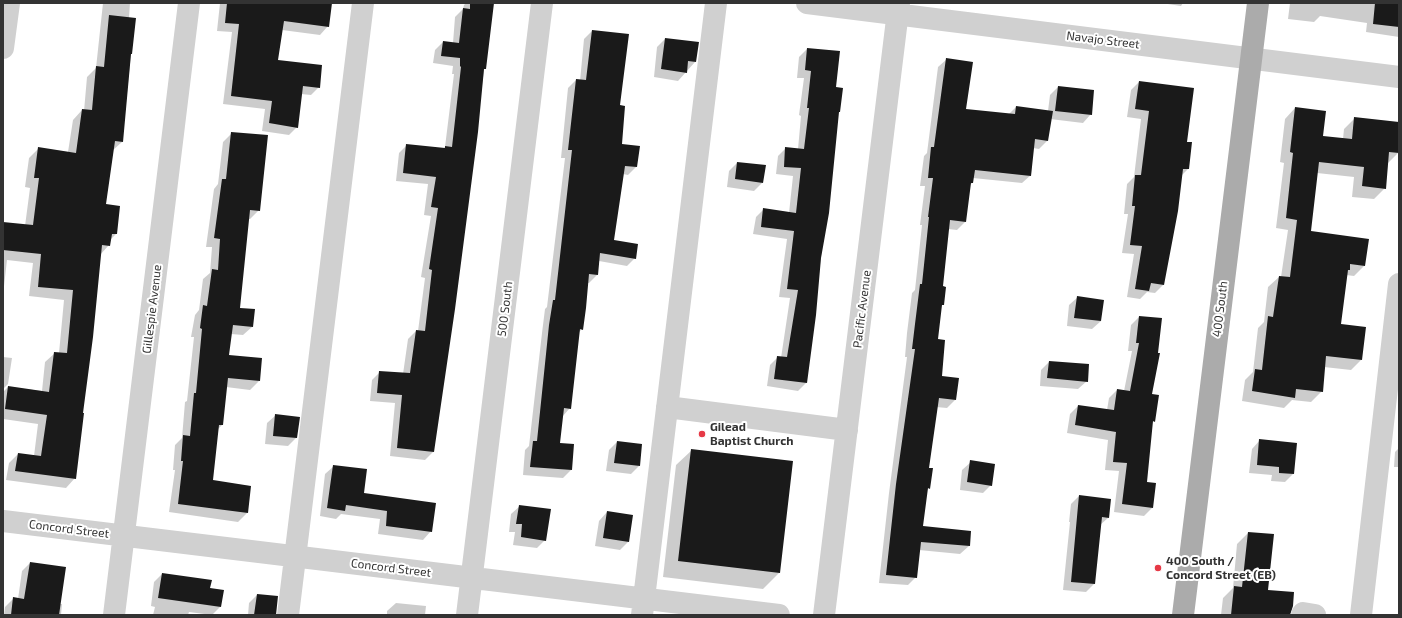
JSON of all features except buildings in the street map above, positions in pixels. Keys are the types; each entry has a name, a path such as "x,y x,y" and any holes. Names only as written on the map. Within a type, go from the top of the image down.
{"main road":[{"name":"400 South","path":"1183,615 1258,3"}],"street":[{"path":"3,48 9,3"},
{"name":"Gillespie Avenue","path":"114,615 189,3"},
{"path":"288,615 363,3"},
{"name":"500 South","path":"467,615 542,3"},
{"path":"643,607 716,3"},
{"name":"Navajo Street","path":"807,3 898,9 1250,59 1399,77"},
{"name":"Pacific Avenue","path":"824,615 898,9"},
{"path":"1361,615 1399,284"},
{"path":"667,406 847,430"},
{"name":"Concord Street","path":"3,521 472,578 643,607 779,615"},
{"path":"1302,615 1303,613 1315,615"}],"place":[{"name":"Gilead Baptist Church","path":"702,434"},
{"name":"400 South / Concord Street (EB)","path":"1158,568"}]}
